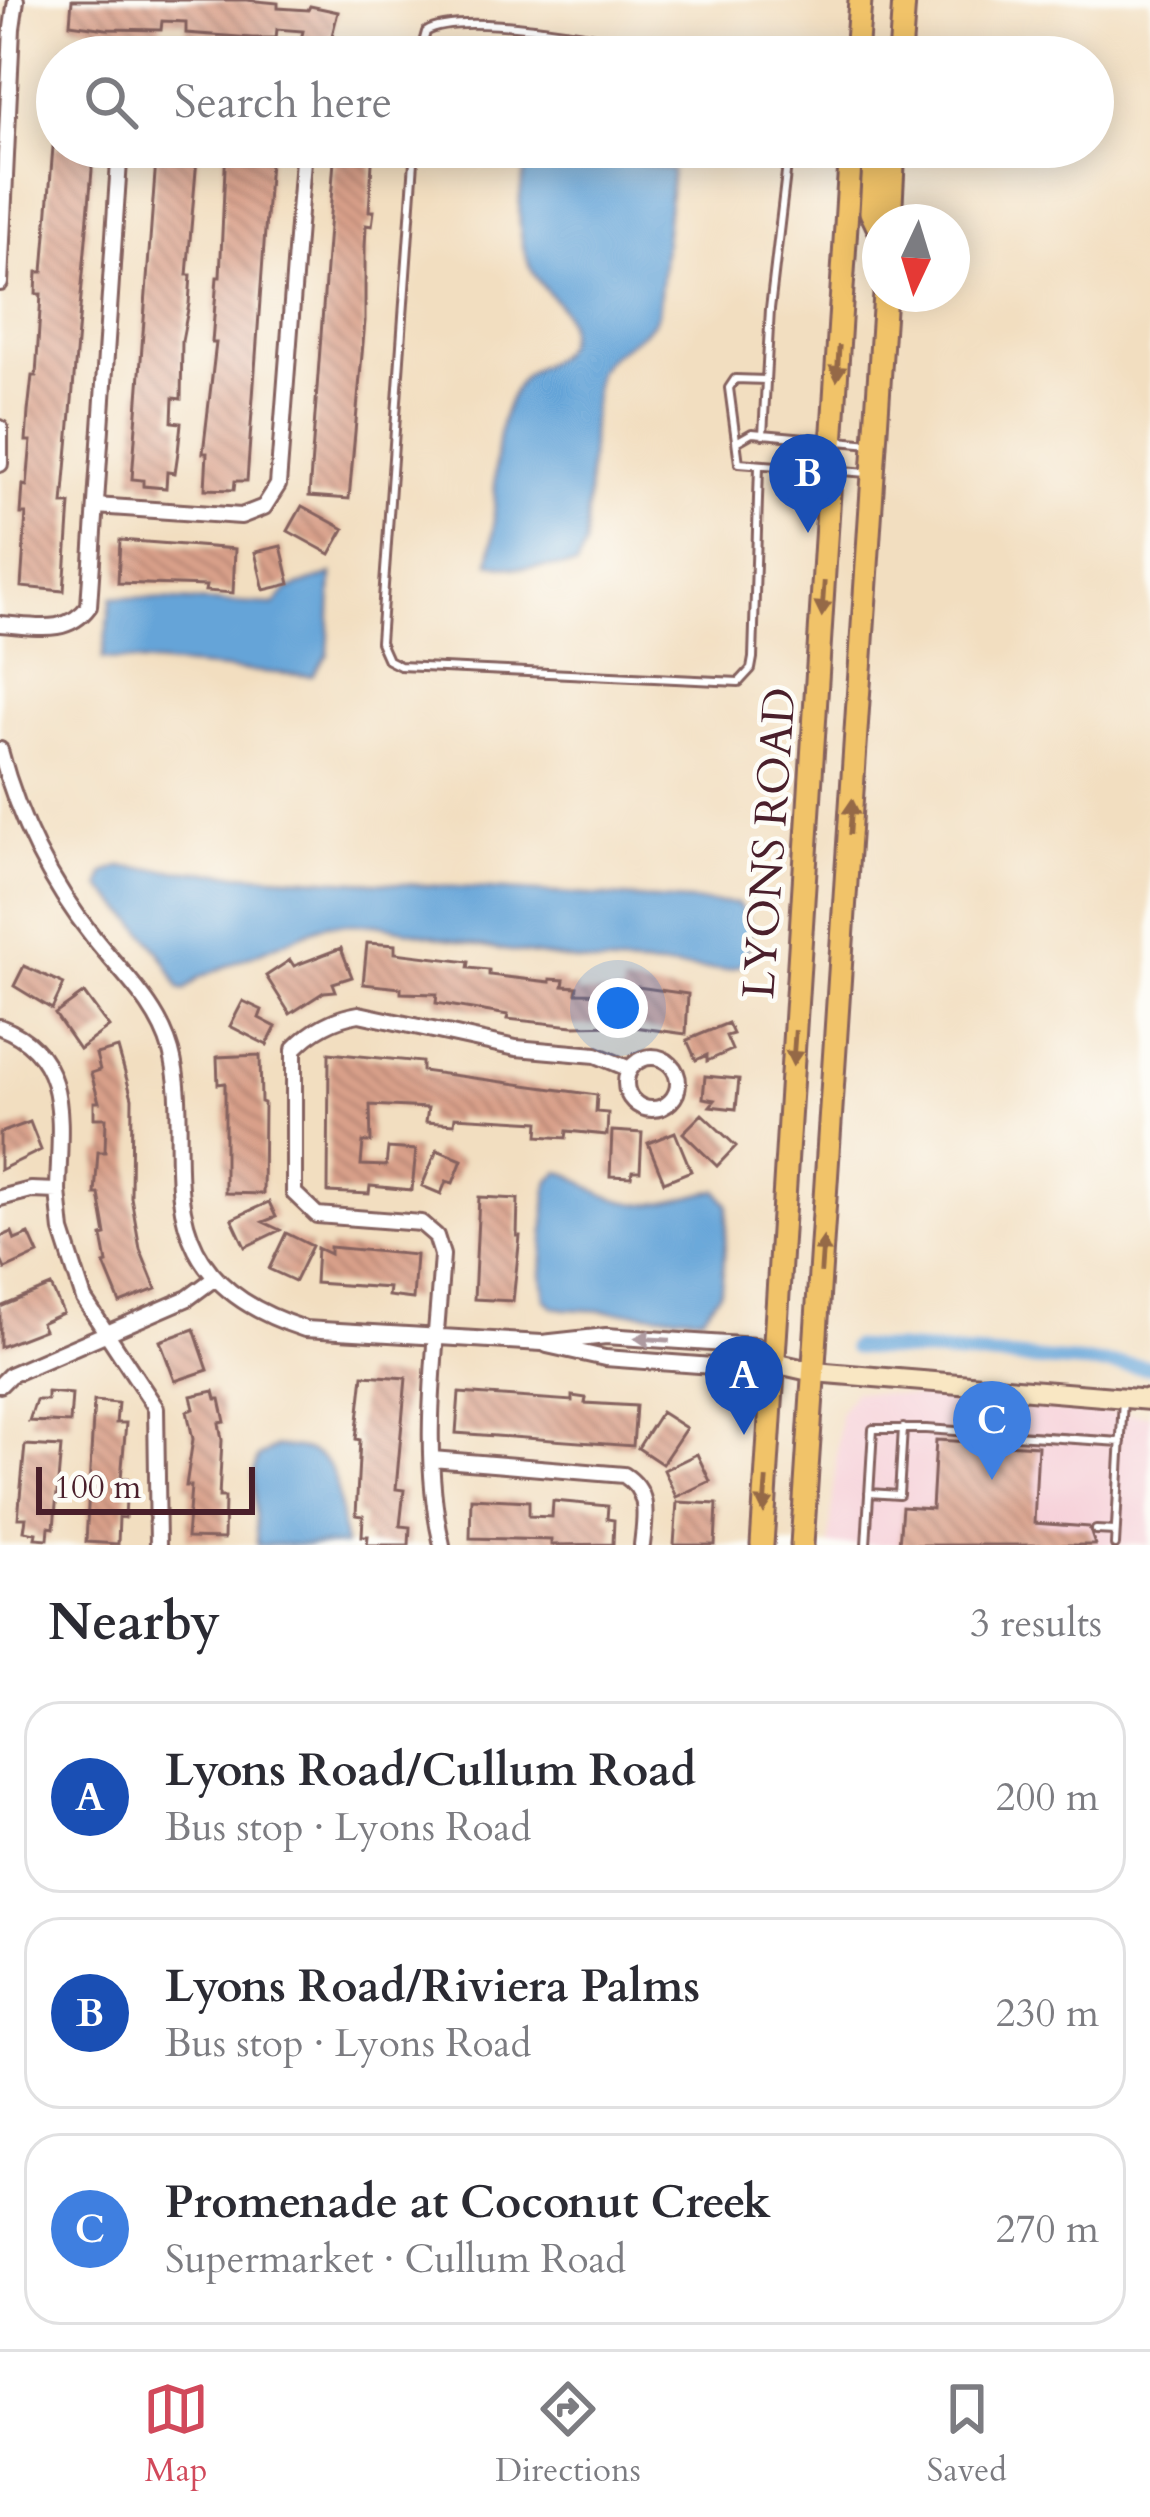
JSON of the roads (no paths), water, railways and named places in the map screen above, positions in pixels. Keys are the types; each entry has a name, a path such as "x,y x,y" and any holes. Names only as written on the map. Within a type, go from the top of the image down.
{"main road":[{"path":"857,36 860,0"},
{"path":"901,36 904,0"},
{"name":"LYONS ROAD","path":"762,1545 850,168"},
{"path":"871,204 874,168"},
{"path":"891,204 893,168"},
{"name":"LYONS ROAD","path":"802,1545 884,312"},
{"path":"801,931 844,934"}],"street":[{"path":"0,283 16,0"},
{"path":"0,624 63,628 79,621 89,606 119,168"},
{"path":"96,506 241,516 264,507 278,485 302,168"},
{"path":"0,428 0,464"},
{"path":"0,750 28,833 60,890 160,1022 178,1091 183,1217 196,1251 214,1278 272,1318 305,1329 542,1343 604,1358 753,1369 774,1364 814,1372 1150,1400"},
{"path":"442,1545 432,1503 432,1460 442,1255 436,1236 421,1223 317,1215 304,1207 294,1193 294,1048 307,1035 359,1014 516,1048 596,1054 630,1069"},
{"path":"0,1028 22,1037 50,1066 60,1112 58,1191 70,1263 84,1299 156,1408 158,1545"},
{"path":"0,1198 31,1190 58,1191"},
{"path":"0,1384 10,1375 188,1298 214,1278"},
{"path":"542,1343 606,1336 757,1346 774,1364"},
{"path":"432,1460 624,1475 640,1487 645,1510 641,1545"}],"lane":[{"path":"425,36 437,25 467,24 588,36"},
{"path":"414,168 380,642 388,660 400,666 739,682 751,670 753,658 759,467"},
{"path":"763,435 770,309 787,168"},
{"path":"766,380 743,377 729,388 739,463 873,474"},
{"path":"738,441 752,433 875,444"},
{"path":"604,1358 606,1336"},
{"path":"1115,1545 1123,1398"},
{"path":"869,1493 899,1495 903,1428"},
{"path":"866,1545 873,1429 1121,1442"},
{"path":"1096,1530 1115,1532"}],"water":[{"path":"526,168 672,170 658,314 597,375 585,547 576,566 514,568 489,563 501,424 518,385 560,353 568,330 562,310 526,256 520,223"},
{"path":"332,574 328,654 312,676 102,659 112,597 274,605 287,590"},
{"path":"120,867 737,904 747,917 749,941 742,965 725,970 597,964 376,924 327,924 200,977 185,990 179,988 145,934 101,887 104,873"},
{"path":"559,1172 602,1194 634,1203 660,1203 717,1190 728,1205 722,1281 720,1292 702,1316 566,1309 545,1299 547,1192 550,1180"},
{"path":"276,1447 299,1448 326,1463 337,1490 345,1545 257,1545 253,1473 258,1457"}],"waterway":[{"path":"854,1347 1150,1367"}],"place":[{"name":"Lyons Road/Riviera Palms","path":"808,533"},
{"name":"Lyons Road/Cullum Road","path":"744,1435"},
{"name":"Promenade at Coconut Creek","path":"992,1480"}]}
